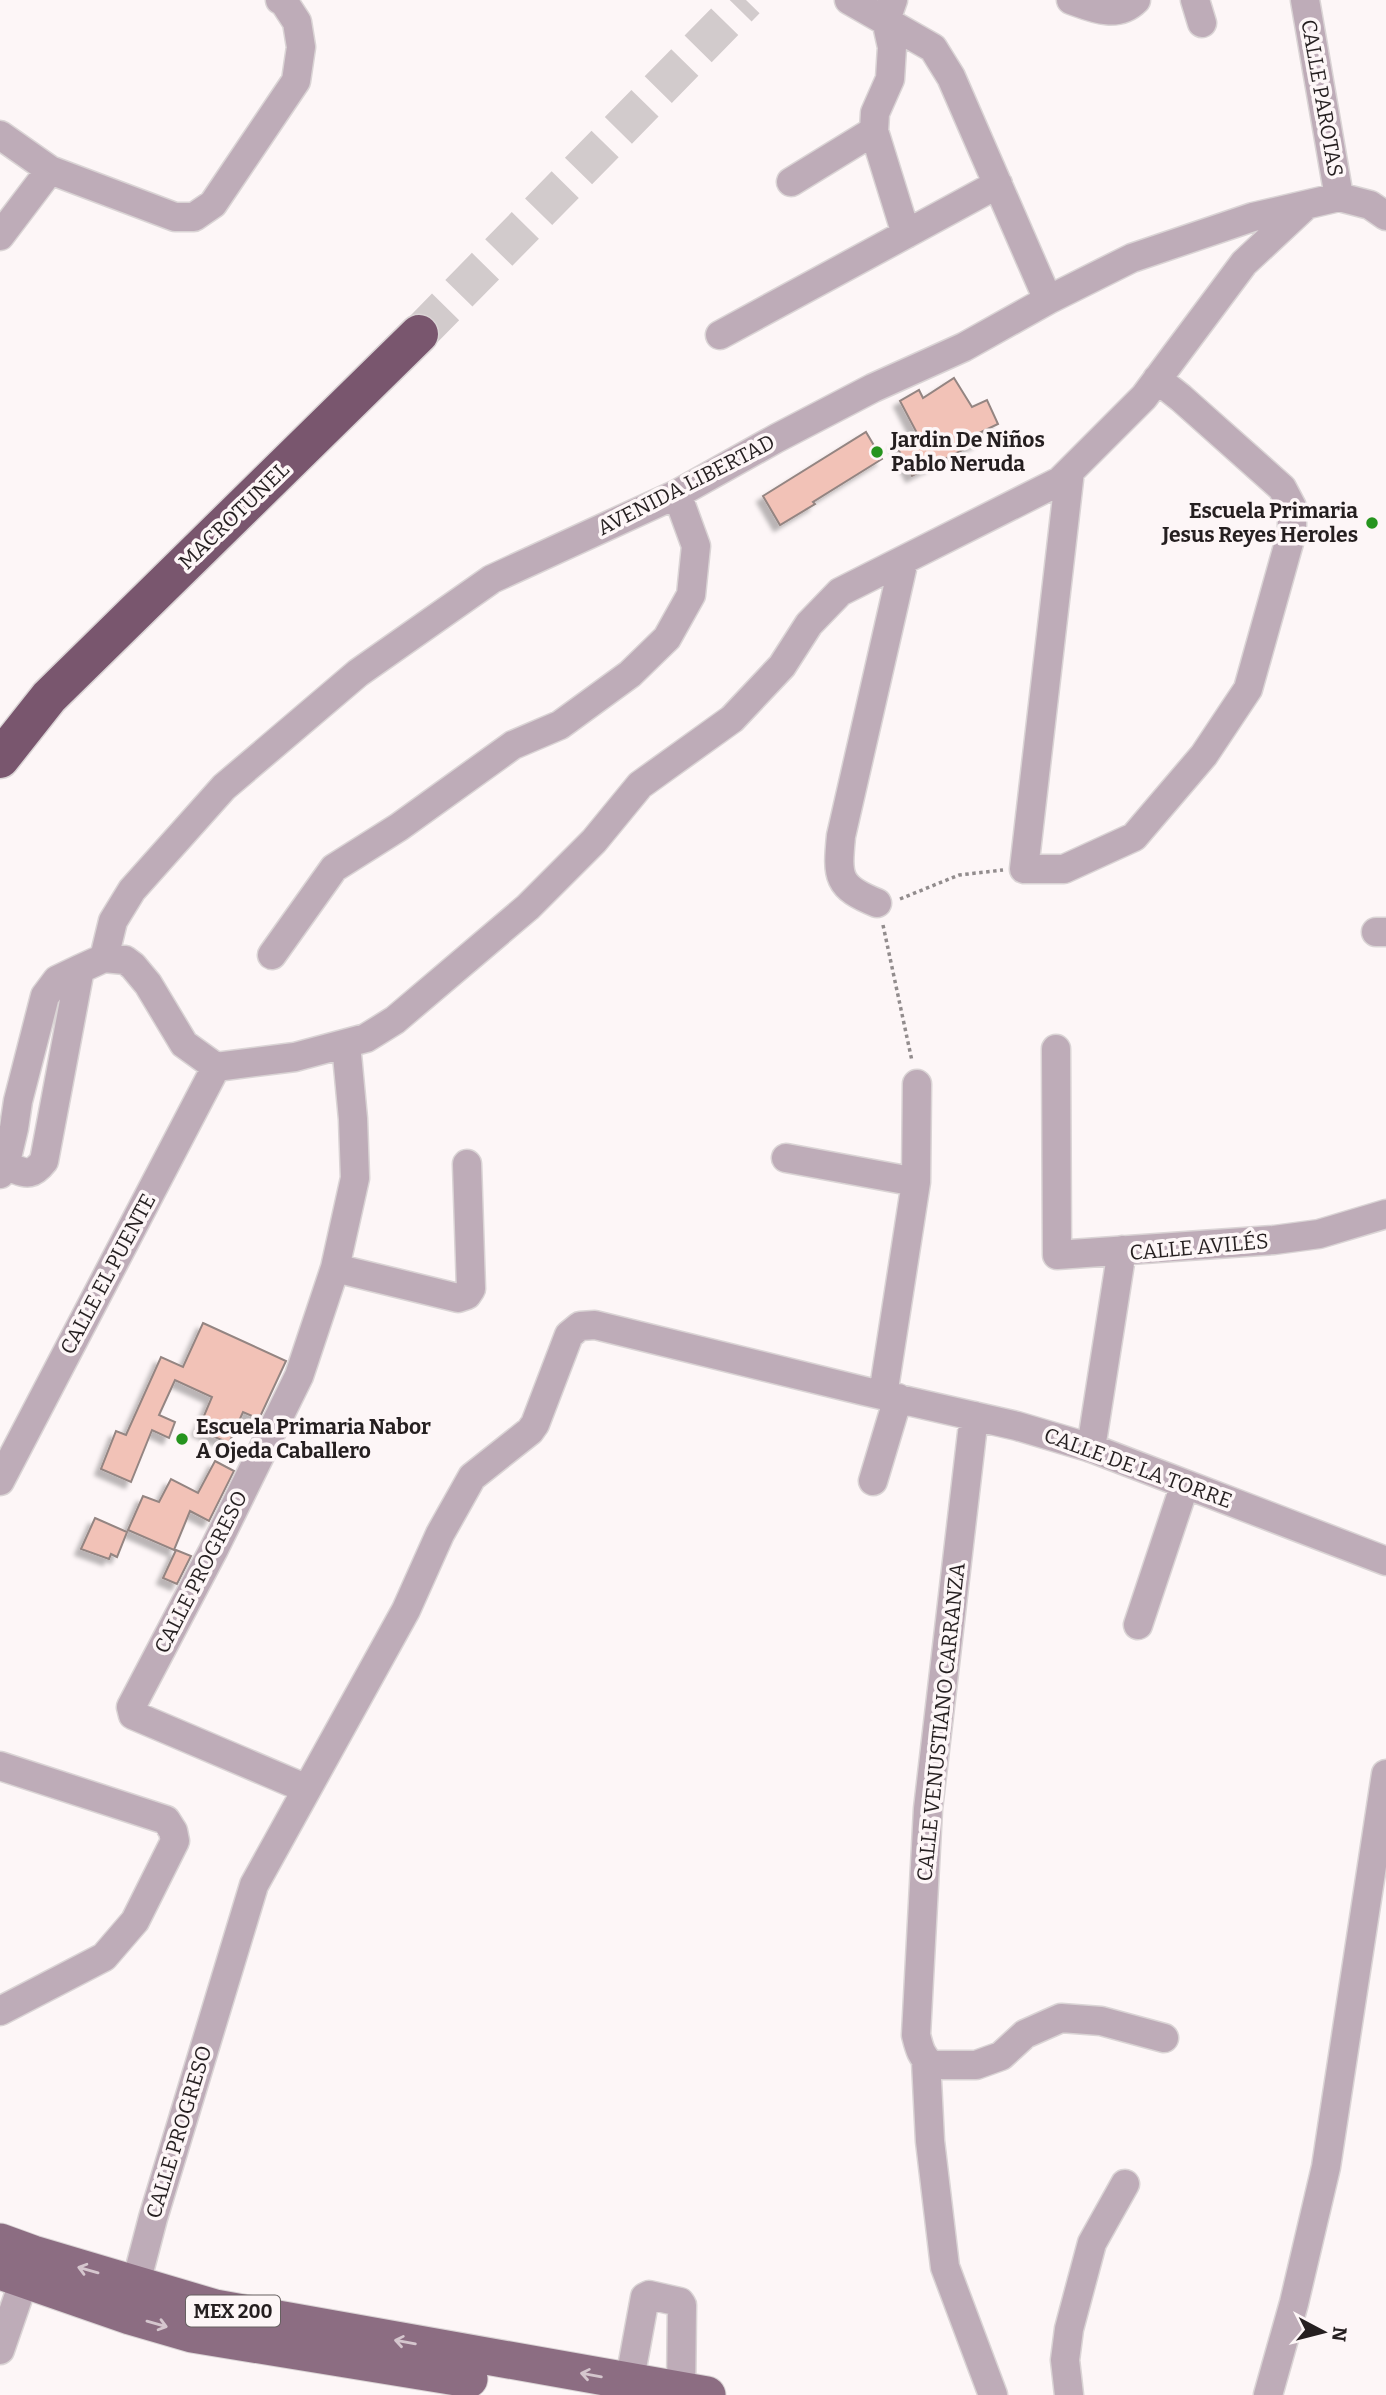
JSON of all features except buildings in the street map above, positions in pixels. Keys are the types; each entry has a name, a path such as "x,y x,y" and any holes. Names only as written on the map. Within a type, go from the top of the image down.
{"highway":[{"name":"MACROTUNEL","path":"0,759 49,697 419,334"},
{"name":"MACROTUNEL","path":"0,725 49,697"}],"main road":[{"name":"MEX 200","path":"14,2262 136,2283 215,2308 628,2388 690,2394"},
{"name":"MEX 200","path":"14,2262 130,2316 192,2334 556,2395"}],"street":[{"path":"849,0 890,10 933,48 951,77 1048,300"},
{"path":"1071,0 1106,12 1130,6 1136,0"},
{"name":"CALLE PAROTAS","path":"1305,0 1339,197"},
{"path":"0,135 50,170 175,217 194,217 213,204 296,81 301,47 297,22 283,1"},
{"path":"890,10 890,79 875,113 874,131 906,234"},
{"path":"791,182 874,131"},
{"path":"0,236 50,170"},
{"path":"720,335 998,184"},
{"path":"1339,197 1370,205 1386,216"},
{"name":"AVENIDA LIBERTAD","path":"92,963 57,980 45,996 3,1170 30,1174 44,1161 92,963 132,890 224,787 358,673 492,579 677,494 776,438 873,388 964,347 1048,300 1132,258 1253,217 1339,197"},
{"path":"92,963 125,961 133,966 148,985 184,1044 216,1067 295,1058 366,1038 395,1020 528,907 594,841 640,785 732,719 782,666 809,624 840,592 1060,481 1144,397 1244,263 1305,206"},
{"path":"1070,471 1024,869 1064,869 1134,837 1204,755 1248,689 1292,532 1292,507 1282,488 1157,379"},
{"path":"272,955 334,869 399,827 513,745 560,725 630,674 667,638 691,594 696,546 677,494"},
{"path":"877,903 854,894 843,881 839,859 841,836 904,560"},
{"name":"CALLE PROGRESO","path":"307,1789 133,1715 131,1707 214,1549 299,1376 335,1268 355,1178 346,1044"},
{"path":"1056,1049 1057,1255 1122,1250"},
{"name":"CALLE EL PUENTE","path":"0,1481 216,1067"},
{"path":"873,1481 890,1397 916,1182 917,1084"},
{"path":"786,1158 916,1182"},
{"path":"335,1268 458,1298 467,1295 471,1289 467,1164"},
{"name":"CALLE AVILÉS","path":"1091,1448 1122,1250 1274,1240 1319,1234 1386,1213"},
{"name":"CALLE DE LA TORRE","path":"580,1326 595,1325 974,1416 1091,1448 1386,1561"},
{"name":"CALLE PROGRESO","path":"136,2283 153,2218 254,1885 406,1610 440,1534 472,1477 530,1431 569,1335 580,1326"},
{"name":"CALLE VENUSTIANO CARRANZA","path":"974,1416 928,1809 916,2035 919,2050 929,2063 930,2141 945,2267 993,2395"},
{"path":"1138,1625 1185,1484"},
{"path":"0,1766 166,1820 173,1831 175,1841 135,1921 104,1957 0,2011"},
{"path":"1268,2395 1294,2303 1326,2166 1386,1774"},
{"path":"929,2063 976,2065 1001,2056 1025,2034 1061,2018 1101,2021 1164,2038"},
{"path":"1069,2395 1065,2360 1069,2329 1092,2243 1125,2184"},
{"path":"0,2350 14,2262"},
{"path":"628,2388 645,2297 649,2295 680,2302 682,2305 690,2394"}],"path":[{"path":"917,1084 877,903 907,898 959,875 1024,869"}],"tunnel":[{"path":"419,334 746,0"}],"place":[{"name":"Jardin De Niños Pablo Neruda","path":"877,452"},
{"name":"Escuela Primaria Jesus Reyes Heroles","path":"1372,523"},
{"name":"Escuela Primaria Nabor A Ojeda Caballero","path":"182,1439"}]}
